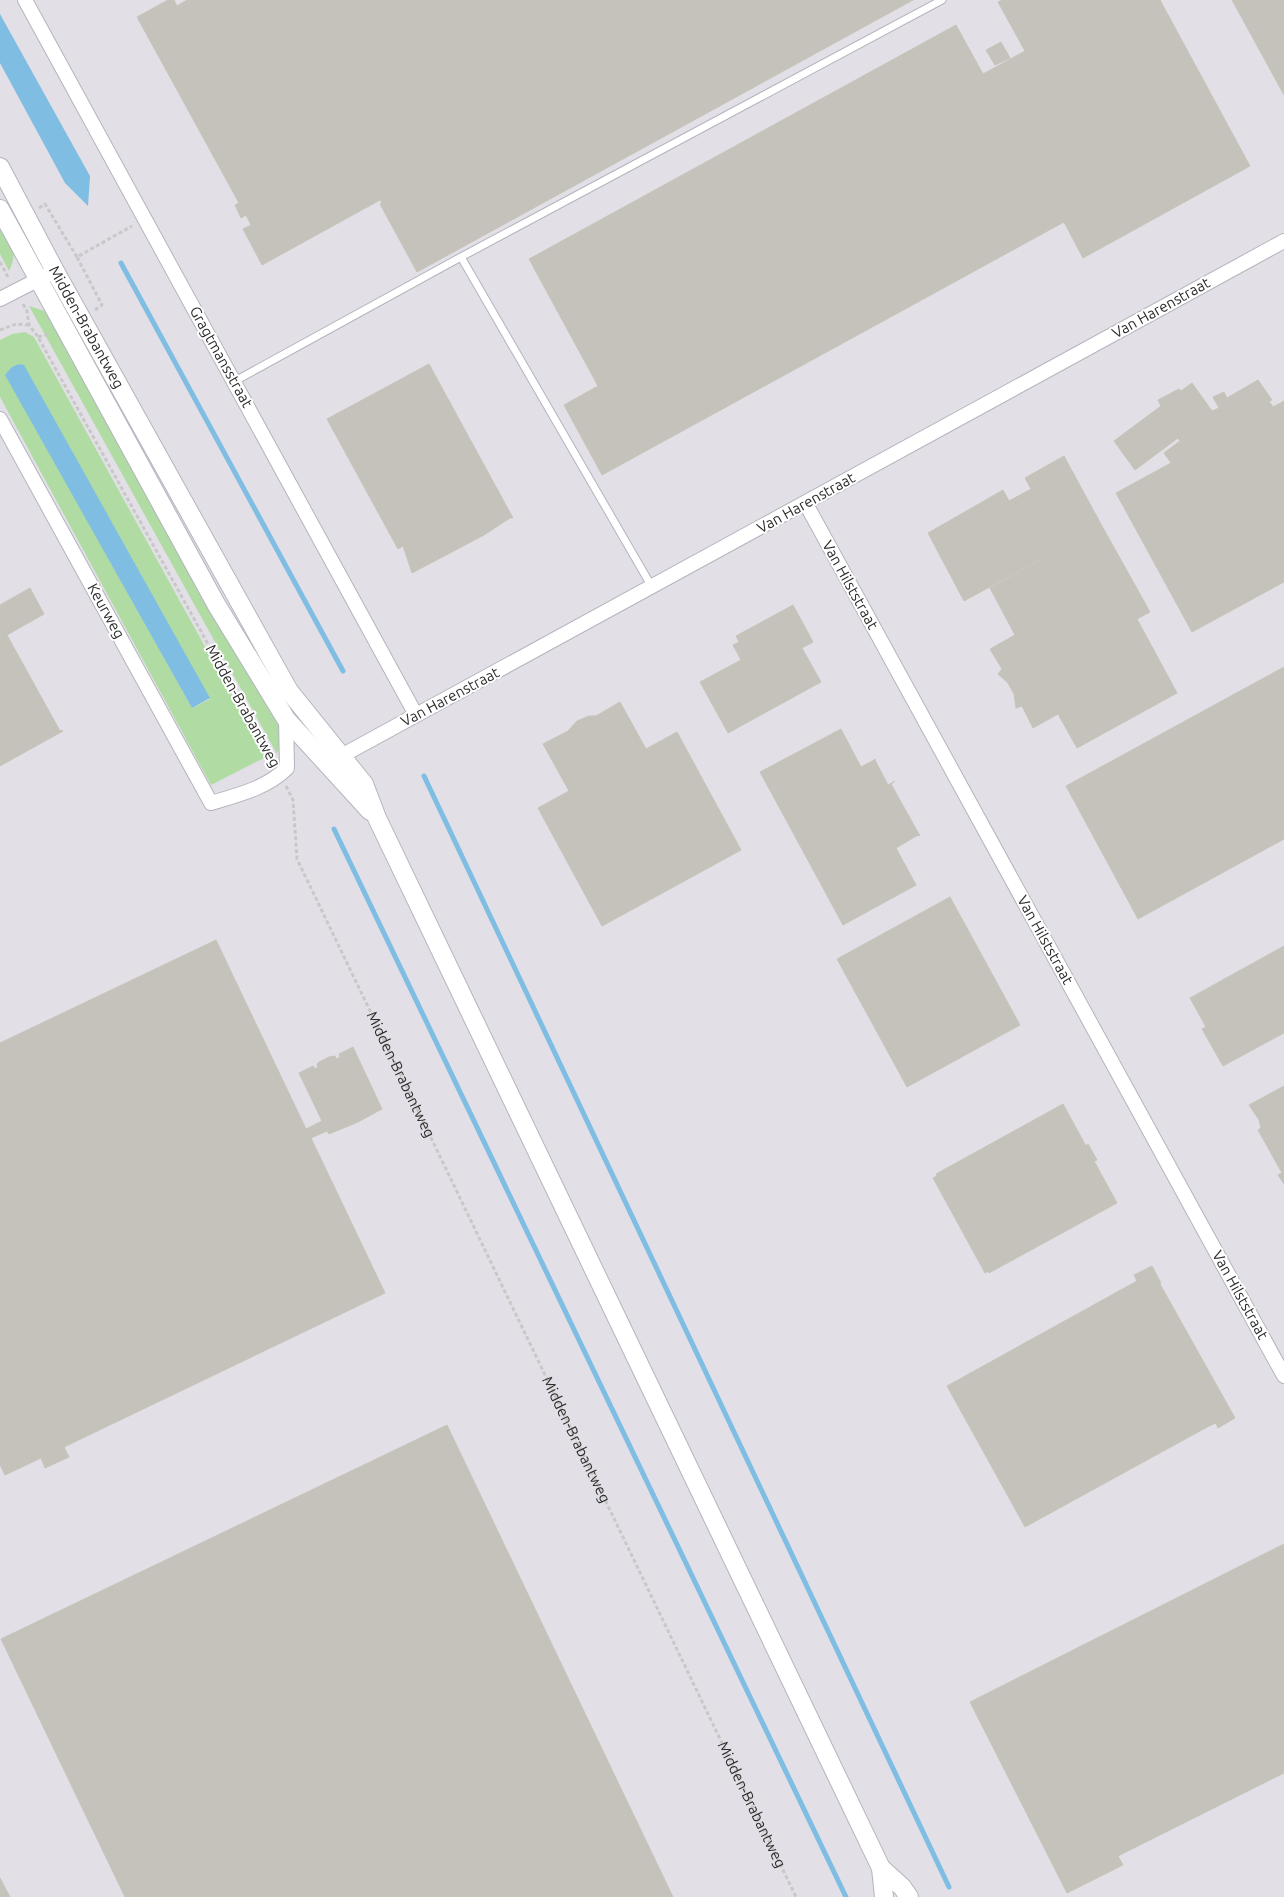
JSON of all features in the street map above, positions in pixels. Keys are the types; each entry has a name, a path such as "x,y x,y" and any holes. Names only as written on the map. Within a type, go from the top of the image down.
{"street":[{"name":"Gragtmansstraat","path":"25,0 416,715"},
{"name":"Midden-Brabantweg","path":"0,167 55,271 83,318 289,691 377,818 881,1868 884,1897"},
{"name":"Midden-Brabantweg","path":"0,209 216,604 286,719 336,760"},
{"name":"Van Harenstraat","path":"336,760 1284,241"},
{"path":"0,299 55,271"},
{"name":"Keurweg","path":"0,419 212,803 249,791 281,775"},
{"name":"Van Hilststraat","path":"806,504 1284,1376"},
{"path":"281,775 287,768 286,719"},
{"name":"Midden-Brabantweg","path":"881,1868 902,1887 909,1897"}],"lane":[{"path":"235,381 461,257 942,0"},
{"path":"461,257 652,587"}],"path":[{"path":"83,318 102,305 77,257 118,233 146,220"},
{"name":"Midden-Brabantweg","path":"0,262 27,311 29,325 38,337 281,775 293,800 298,859 796,1897"},
{"path":"0,330 16,324 29,325"},
{"path":"38,337 65,329"}],"shaded area":[{"path":"0,0 1284,0 1284,1897 0,1897"}],"green space":[{"path":"0,217 12,243 14,256 9,271 0,254"},
{"path":"29,306 45,311 55,320 284,736 277,754"},
{"path":"25,332 34,337 266,757 211,785 0,397 0,340 12,334","holes":["19,364 24,366 210,699 192,708 6,375"]}],"water":[{"path":"0,14 90,176 88,206 65,183 0,63"},
{"path":"19,364 24,365 210,698 192,708 5,375 12,367"}],"building":[{"path":"168,0 174,0 177,6 187,0 913,0 417,272 380,204 382,203 380,200 262,265 243,229 251,225 246,215 241,218 235,205 239,203 137,17"},
{"path":"1002,0 1160,0 1250,166 1083,258 1064,222 602,475 564,405 598,386 529,259 956,25 983,74 1025,51 998,2"},
{"path":"1232,0 1284,0 1284,95 1255,42"},
{"path":"1001,42 1010,58 995,65 986,50"},
{"path":"429,364 513,518 412,573 403,546 398,549 327,419"},
{"path":"1258,380 1272,400 1269,401 1273,407 1284,401 1284,582 1192,632 1116,493 1171,463 1164,453 1180,441 1178,438 1135,470 1114,441 1161,406 1158,400 1179,389 1181,391 1192,383 1212,411 1219,408 1213,397 1224,392 1227,398"},
{"path":"1064,456 1102,526 964,601 928,533 1003,490 1009,501 1031,489 1025,478"},
{"path":"1102,526 1150,612 1137,619 1177,693 1077,748 1058,714 1033,728 1022,706 1016,708 1014,694 1008,683 998,674 1002,669 990,649 1015,635 990,588"},
{"path":"30,588 44,614 7,635 60,731 63,731 0,766 0,605"},
{"path":"793,605 813,642 802,648 821,682 728,733 700,682 741,660 733,645 739,642 736,636"},
{"path":"1284,667 1284,839 1138,919 1066,786"},
{"path":"620,702 646,749 677,732 741,850 602,926 538,808 569,791 543,744 568,731 577,721 589,716 596,716"},
{"path":"841,729 861,767 876,759 888,785 895,781 891,784 920,836 918,835 896,848 916,885 843,925 760,772"},
{"path":"950,897 1020,1025 907,1087 837,959"},
{"path":"216,940 306,1129 322,1121 299,1073 313,1066 315,1069 318,1067 317,1064 319,1062 329,1057 335,1056 336,1059 340,1057 339,1054 353,1047 382,1109 358,1122 329,1134 327,1131 311,1138 385,1293 64,1447 69,1457 45,1468 41,1458 5,1475 0,1465 0,1043"},
{"path":"1284,946 1284,1033 1223,1066 1202,1029 1206,1027 1190,998"},
{"path":"1284,1086 1284,1184 1278,1175 1282,1173 1258,1130 1261,1128 1259,1120 1249,1105"},
{"path":"1063,1104 1086,1146 1088,1144 1097,1160 1094,1161 1117,1203 989,1273 988,1271 985,1273 933,1178 937,1176 936,1174"},
{"path":"1152,1266 1160,1284 1235,1418 1218,1428 1216,1423 1209,1426 1025,1527 947,1386 1137,1281 1134,1275"},
{"path":"447,1425 592,1728 369,1835 224,1532"},
{"path":"224,1532 399,1897 125,1897 1,1639"},
{"path":"1284,1544 1284,1773 1118,1856 1123,1865 1067,1893 970,1702"},
{"path":"592,1728 673,1897 399,1897 369,1835"},
{"path":"0,1878 10,1897 0,1897"}],"waterway":[{"path":"121,263 343,671"},
{"path":"424,776 949,1887"},
{"path":"334,829 846,1897"}]}
